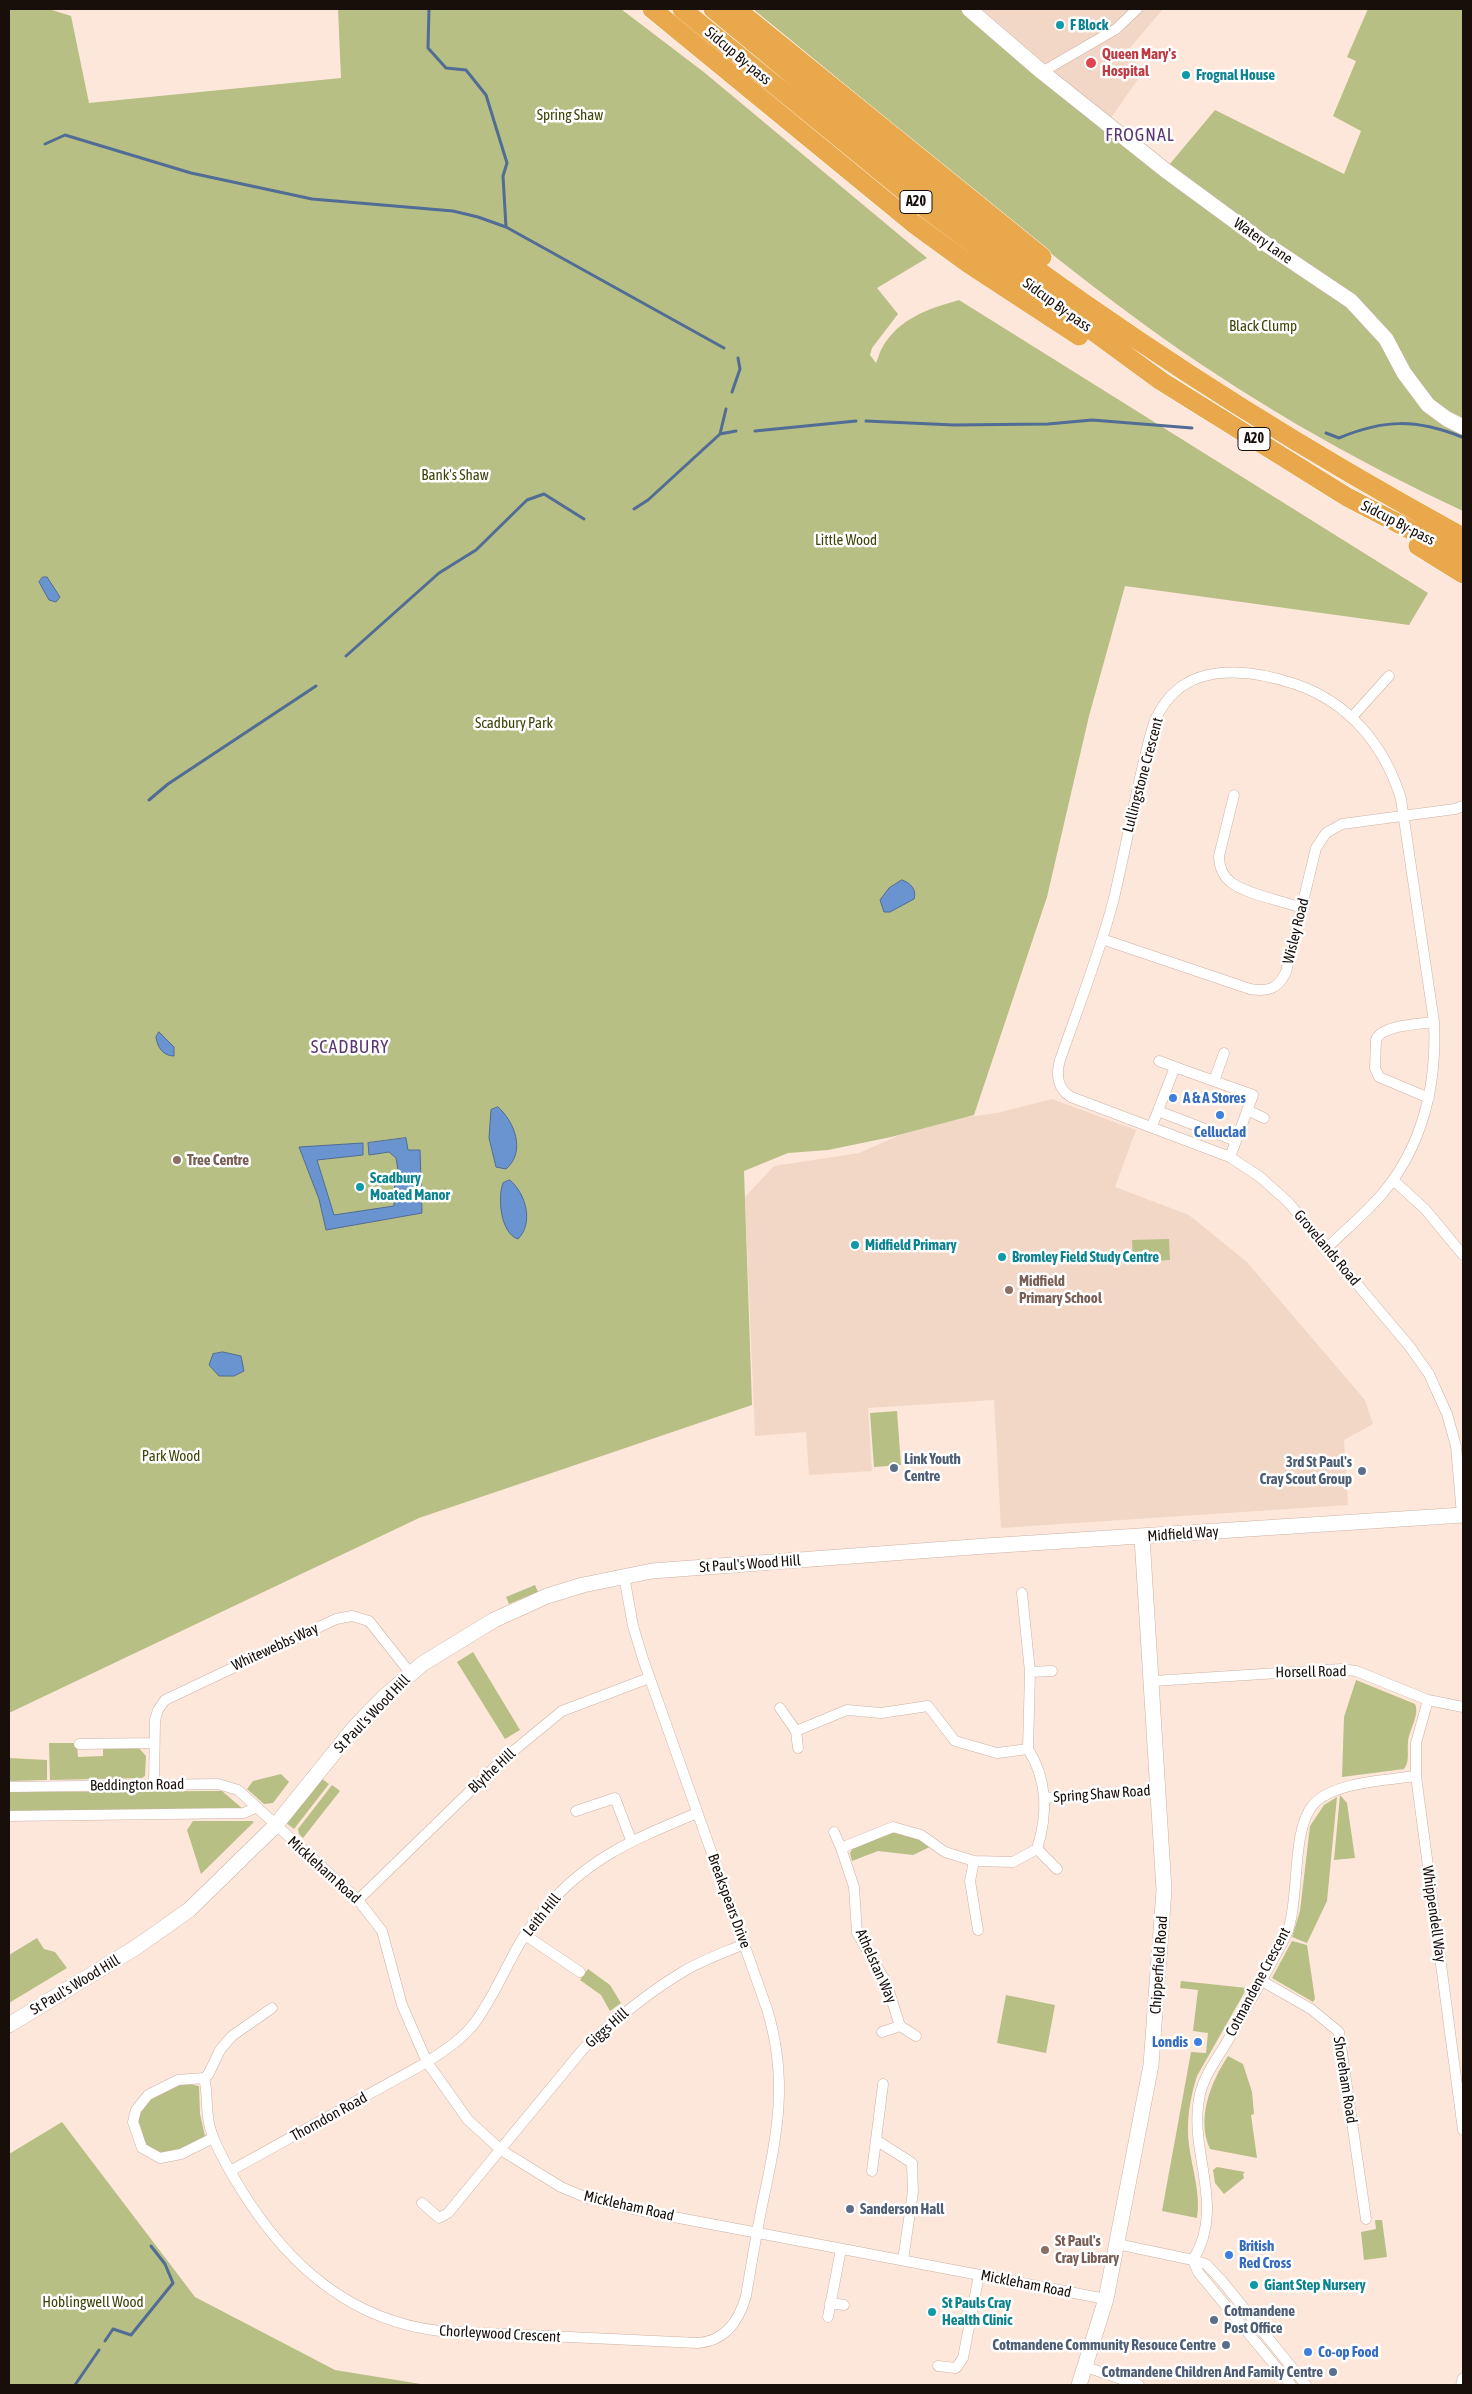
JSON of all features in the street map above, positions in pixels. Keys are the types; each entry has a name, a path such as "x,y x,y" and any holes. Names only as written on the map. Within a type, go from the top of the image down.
{"highway":[{"name":"A20","path":"652,9 852,174 968,264 1096,347 1161,381"},
{"name":"Sidcup By-pass","path":"682,9 925,208 1161,381 1347,497 1463,558"},
{"name":"Sidcup By-pass","path":"713,9 955,207 1033,266 1185,370 1332,462 1463,537"},
{"name":"A20","path":"736,9 1056,269 1144,335 1185,370"},
{"name":"A20","path":"1332,462 1463,522"},
{"name":"A20","path":"1347,497 1397,533 1463,574"}],"street":[{"name":"Watery Lane","path":"969,9 1042,72 1165,170 1263,242 1351,301 1386,339 1404,373 1428,404 1448,419 1463,427"},
{"path":"1042,72 1116,29 1137,9"},
{"name":"Lullingstone Crescent","path":"1066,1094 1058,1079 1058,1069 1113,903 1154,724 1161,708 1177,690 1194,679 1219,673 1261,676 1287,682 1317,693 1352,717 1370,737 1387,762 1396,785 1404,816 1434,1022 1434,1064 1429,1098 1417,1136 1393,1180 1370,1208 1327,1248"},
{"path":"1352,717 1389,676"},
{"path":"1234,795 1219,856 1226,877 1240,887 1302,908"},
{"name":"Wisley Road","path":"1102,939 1250,990 1262,991 1273,989 1281,982 1286,972 1316,848 1326,833 1342,824 1455,809 1463,806"},
{"path":"1429,1098 1379,1077 1375,1068 1376,1040 1378,1035 1385,1030 1434,1022"},
{"path":"1214,1081 1224,1053"},
{"path":"1159,1061 1253,1095 1230,1157"},
{"path":"1152,1126 1175,1066"},
{"name":"Grovelands Road","path":"1066,1094 1230,1157 1274,1188 1418,1357 1439,1394 1456,1446 1463,1515"},
{"path":"1247,1110 1264,1118"},
{"path":"1158,1111 1236,1141"},
{"path":"1393,1180 1425,1209 1463,1255"},
{"name":"Midfield Way","path":"903,1552 1463,1515"},
{"name":"Chipperfield Road","path":"1079,2385 1106,2299 1152,2065 1164,1890 1153,1681 1142,1537"},
{"name":"St Paul's Wood Hill","path":"9,2025 135,1948 189,1910 275,1826 354,1728 411,1674 466,1635 517,1608 583,1584 652,1571 903,1552"},
{"name":"Breakspears Drive","path":"624,1576 633,1626 649,1678 773,2028 780,2079 779,2120 757,2232"},
{"path":"796,1731 848,1710 880,1713 928,1706 955,1741 997,1753 1028,1749 1030,1672 1022,1593"},
{"name":"Whitewebbs Way","path":"154,1785 156,1715 161,1705 170,1697 341,1617 358,1617 369,1621 411,1674"},
{"name":"Horsell Road","path":"1153,1681 1341,1669 1356,1671 1428,1700 1463,1707"},
{"path":"1030,1672 1052,1670"},
{"name":"Blythe Hill","path":"358,1900 500,1762 562,1711 649,1678"},
{"name":"Whippendell Way","path":"1428,1700 1416,1743 1416,1776 1463,2130"},
{"path":"780,1708 796,1731 798,1748"},
{"path":"79,1744 154,1743"},
{"name":"Spring Shaw Road","path":"1028,1749 1039,1765 1045,1798 1044,1827 1037,1849"},
{"name":"Cotmandene Crescent","path":"1193,2260 1201,2247 1208,2210 1208,2195 1197,2137 1200,2094 1209,2073 1262,1981 1289,1927 1303,1828 1312,1806 1325,1796 1339,1789 1416,1776"},
{"name":"Beddington Road","path":"9,1787 225,1784 238,1790 275,1826"},
{"name":"Spring Shaw Road","path":"1045,1798 1158,1790"},
{"path":"576,1811 615,1798 631,1840"},
{"name":"Beddington Road","path":"9,1816 244,1813 257,1807"},
{"name":"Leith Hill","path":"427,2062 451,2046 476,2022 525,1935 538,1916 568,1884 596,1860 631,1840 697,1813"},
{"name":"Mickleham Road","path":"275,1826 358,1900 382,1931 402,2005 427,2062 468,2120 501,2150 561,2187 587,2198 1106,2299"},
{"path":"834,1832 841,1848 893,1828 921,1835 945,1852 974,1861 1012,1862 1037,1849 1057,1869"},
{"name":"Athelstan Way","path":"841,1848 854,1888 857,1933 886,1982 900,2026"},
{"path":"974,1861 970,1881 978,1930"},
{"path":"525,1935 580,1972"},
{"name":"Giggs Hill","path":"422,2203 439,2218 448,2213 584,2048 626,2010 683,1972 744,1944"},
{"name":"Shoreham Road","path":"1262,1981 1310,2009 1339,2032 1366,2219"},
{"path":"204,2078 205,2109 213,2138 181,2154 160,2158 142,2148 133,2122 136,2110 148,2095 178,2080 204,2078 209,2074 220,2050 232,2036 272,2008"},
{"path":"882,2032 900,2026 916,2036"},
{"name":"Thorndon Road","path":"230,2171 427,2062"},
{"path":"872,2171 883,2084"},
{"name":"Chorleywood Crescent","path":"213,2138 230,2171 276,2240 298,2264 322,2284 356,2305 379,2316 430,2330 706,2342 725,2333 742,2312 757,2232"},
{"path":"876,2140 912,2162 913,2192 903,2260"},
{"path":"1117,2244 1206,2264 1306,2385"},
{"path":"828,2316 842,2248"},
{"path":"1193,2260 1198,2272 1291,2385"},
{"path":"938,2366 956,2368 963,2358 979,2275"},
{"path":"830,2303 844,2305"},
{"path":"1086,2366 1139,2385"},
{"path":"1462,2385 1463,2378"}],"shaded area":[{"name":"Queen Mary's Hospital","path":"977,9 1163,9 1125,54 1145,69 1111,118"},
{"name":"Midfield Primary School","path":"1052,1099 1136,1130 1115,1187 1189,1215 1247,1262 1365,1400 1373,1424 1344,1440 1348,1505 1001,1528 994,1400 868,1408 872,1471 809,1475 806,1432 755,1436 745,1197 774,1166 859,1153 900,1135 960,1118 997,1113"}],"green space":[{"name":"Scadbury Park","path":"9,9 49,9 71,16 89,103 341,78 338,9 621,9 705,73 927,258 877,288 898,314 872,348 870,355 876,363 881,350 889,338 906,322 925,311 959,300 1428,593 1409,625 1125,586 1089,716 1047,897 974,1115 891,1137 828,1150 788,1153 744,1171 752,1405 419,1518 9,1713"},
{"name":"Black Clump","path":"753,9 969,9 1347,305 1382,341 1400,374 1463,431 1463,511 1380,470 1298,425 1180,350 1043,247"},
{"path":"1368,9 1463,9 1463,418 1431,402 1389,337 1266,238 1169,165 1215,110 1344,174 1361,131 1333,116 1356,61 1347,57"},
{"path":"1169,1239 1170,1260 1133,1262 1132,1240"},
{"path":"897,1411 901,1465 874,1467 870,1413"},
{"path":"535,1585 538,1592 509,1604 506,1597"},
{"path":"473,1652 520,1730 505,1739 457,1662"},
{"path":"1356,1680 1415,1704 1416,1713 1409,1737 1408,1760 1404,1769 1342,1777 1344,1717"},
{"path":"49,1743 77,1743 78,1757 103,1756 103,1747 138,1747 146,1756 145,1776 142,1778 50,1780"},
{"path":"9,1758 47,1760 47,1780 9,1781"},
{"path":"281,1774 289,1782 273,1803 264,1804 247,1789 253,1781"},
{"path":"321,1778 329,1784 294,1829 286,1823"},
{"path":"332,1785 340,1791 303,1838 299,1834 298,1829"},
{"path":"222,1791 243,1809 9,1814 9,1792"},
{"path":"1340,1795 1347,1803 1355,1858 1334,1860"},
{"path":"1337,1797 1327,1901 1307,1943 1292,1937 1300,1911 1310,1826 1324,1805"},
{"path":"193,1821 254,1822 201,1874 187,1830"},
{"path":"893,1832 918,1837 932,1846 913,1855 878,1851 852,1861 850,1853 853,1848"},
{"path":"37,1938 44,1949 55,1952 67,1968 9,2003 9,1955"},
{"path":"1292,1941 1307,1945 1315,1999 1313,2002 1272,1978"},
{"path":"588,1969 610,1985 621,2003 610,2011 601,1995 580,1980"},
{"path":"1181,1981 1247,1988 1197,2076 1192,2093 1188,2118 1188,2136 1198,2200 1197,2218 1162,2211 1191,2052 1206,2053 1208,2033 1193,2031 1198,1990 1180,1988"},
{"path":"1006,1995 1055,2005 1046,2053 997,2043"},
{"path":"1228,2056 1243,2064 1252,2092 1254,2114 1251,2115 1257,2158 1210,2149 1206,2137 1205,2113 1207,2101 1216,2077"},
{"path":"185,2083 199,2086 200,2114 205,2136 202,2141 162,2155 143,2143 143,2135 137,2116 152,2097 163,2090"},
{"name":"Hoblingwell Wood","path":"62,2122 195,2297 335,2370 427,2385 9,2385 9,2154"},
{"path":"1217,2167 1245,2172 1243,2174 1244,2178 1224,2194 1215,2183 1213,2170"},
{"path":"1375,2220 1382,2220 1387,2257 1364,2260 1361,2232 1376,2229"}],"water":[{"path":"43,577 47,577 60,597 56,602 49,600 39,582"},
{"path":"902,880 912,887 915,893 914,899 890,912 884,912 880,900 889,888"},
{"path":"159,1032 174,1047 174,1056 164,1053 159,1047 156,1037"},
{"path":"498,1107 509,1121 516,1137 516,1154 506,1169 496,1167 489,1138 491,1110"},
{"path":"406,1138 408,1150 420,1150 422,1213 326,1230 319,1199 299,1147 363,1143 363,1155 317,1160 334,1215 394,1206 395,1177 398,1170 396,1158 389,1152 369,1155 368,1143"},
{"path":"510,1180 520,1193 526,1209 526,1225 518,1239 512,1236 508,1230 502,1215 501,1190 503,1183"},
{"path":"223,1352 241,1356 244,1371 234,1376 219,1376 209,1365 213,1354"}],"waterway":[{"path":"429,9 428,48 446,68 466,70 486,95 507,163 503,176 506,227 724,348"},
{"path":"45,144 65,135 191,173 312,199 453,211 506,227"},
{"path":"732,392 740,369 738,358"},
{"path":"720,434 726,409"},
{"path":"866,421 954,425 1048,424 1092,420 1192,428"},
{"path":"755,431 856,421"},
{"path":"1326,433 1339,438 1371,427 1415,424 1462,437"},
{"path":"634,509 648,500 720,434 736,431"},
{"path":"346,656 439,573 476,550 527,500 544,494 584,519"},
{"path":"149,800 168,784 316,686"},
{"path":"105,2341 113,2329 131,2335 173,2283 165,2264 151,2246"},
{"path":"75,2385 99,2350"}],"place":[{"name":"F Block","path":"1060,25"},
{"name":"Queen Mary's Hospital","path":"1091,63"},
{"name":"Frognal House","path":"1186,75"},
{"name":"A & A Stores","path":"1173,1098"},
{"name":"Celluclad","path":"1220,1115"},
{"name":"Tree Centre","path":"177,1160"},
{"name":"Scadbury Moated Manor","path":"360,1187"},
{"name":"Midfield Primary","path":"855,1245"},
{"name":"Bromley Field Study Centre","path":"1002,1257"},
{"name":"Midfield Primary School","path":"1009,1290"},
{"name":"Link Youth Centre","path":"894,1468"},
{"name":"3rd St Paul's Cray Scout Group","path":"1362,1471"},
{"name":"Londis","path":"1198,2042"},
{"name":"Sanderson Hall","path":"850,2209"},
{"name":"St Paul's Cray Library","path":"1045,2250"},
{"name":"British Red Cross","path":"1229,2255"},
{"name":"Giant Step Nursery","path":"1254,2285"},
{"name":"St Pauls Cray Health Clinic","path":"932,2312"},
{"name":"Cotmandene Post Office","path":"1214,2320"},
{"name":"Cotmandene Community Resouce Centre","path":"1226,2345"},
{"name":"Co-op Food","path":"1308,2352"},
{"name":"Cotmandene Children And Family Centre","path":"1333,2372"}],"district":[{"name":"FROGNAL","path":"1140,135"},
{"name":"SCADBURY","path":"350,1047"}],"park label":[{"name":"Spring Shaw","path":"570,115"},
{"name":"Bank's Shaw","path":"455,475"},
{"name":"Little Wood","path":"846,540"},
{"name":"Park Wood","path":"171,1456"}]}
